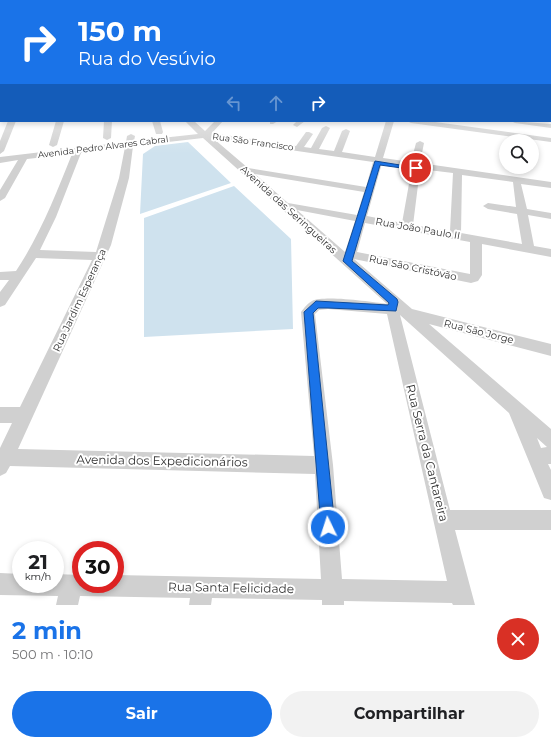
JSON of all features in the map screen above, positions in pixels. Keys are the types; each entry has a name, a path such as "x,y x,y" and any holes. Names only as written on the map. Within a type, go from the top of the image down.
{"street":[{"path":"53,145 60,122"},
{"path":"107,138 108,122"},
{"path":"156,122 159,132"},
{"path":"198,128 216,122"},
{"path":"349,258 368,190 390,122"},
{"path":"419,122 551,139"},
{"path":"436,122 551,139"},
{"path":"522,122 551,126"},
{"path":"0,130 10,125"},
{"path":"0,151 10,125"},
{"name":"Avenida Pedro Alvares Cabral","path":"0,151 107,138 130,140 159,132 198,128"},
{"name":"Avenida Pedro Alvares Cabral","path":"0,160 77,151 198,128"},
{"name":"Rua São Francisco","path":"198,128 299,148 337,153 378,161"},
{"name":"Rua São Francisco","path":"198,128 261,146 551,185"},
{"name":"Avenida das Seringueiras","path":"198,128 284,205 349,258 398,308 514,406 551,440"},
{"path":"314,150 326,128"},
{"path":"337,153 346,131"},
{"path":"299,148 308,134"},
{"name":"Rua Jardim Esperança","path":"2,460 25,416 100,256 116,209 130,140"},
{"path":"407,227 420,143"},
{"path":"0,302 32,254 59,199 77,151"},
{"path":"0,198 24,157"},
{"name":"Rua São Francisco","path":"416,166 551,189"},
{"path":"246,170 368,190"},
{"path":"455,235 457,174"},
{"path":"517,184 529,249"},
{"name":"Rua João Paulo II","path":"284,205 551,253"},
{"path":"488,206 551,216"},
{"name":"Rua São Cristóvão","path":"349,258 464,278 474,278 476,239"},
{"path":"32,254 100,256"},
{"path":"0,276 18,275"},
{"name":"Rua São Jorge","path":"324,465 308,312 313,306 328,304 398,308 551,350"},
{"name":"Rua Serra da Cantareira","path":"398,308 444,520 463,598"},
{"path":"514,406 543,456 551,492"},
{"path":"0,415 25,416"},
{"name":"Avenida dos Expedicionários","path":"2,460 324,465"},
{"path":"324,465 332,597"},
{"path":"444,520 551,520"},
{"name":"Rua Santa Felicidade","path":"0,584 69,595 463,598"}],"water":[{"path":"188,142 231,183 140,214 143,154 155,146"},
{"path":"234,186 291,239 293,329 144,337 144,218"}],"route":[{"path":"328,527 324,465 308,312 313,306 328,304 392,309 394,302 348,261 377,163 416,168"}]}
